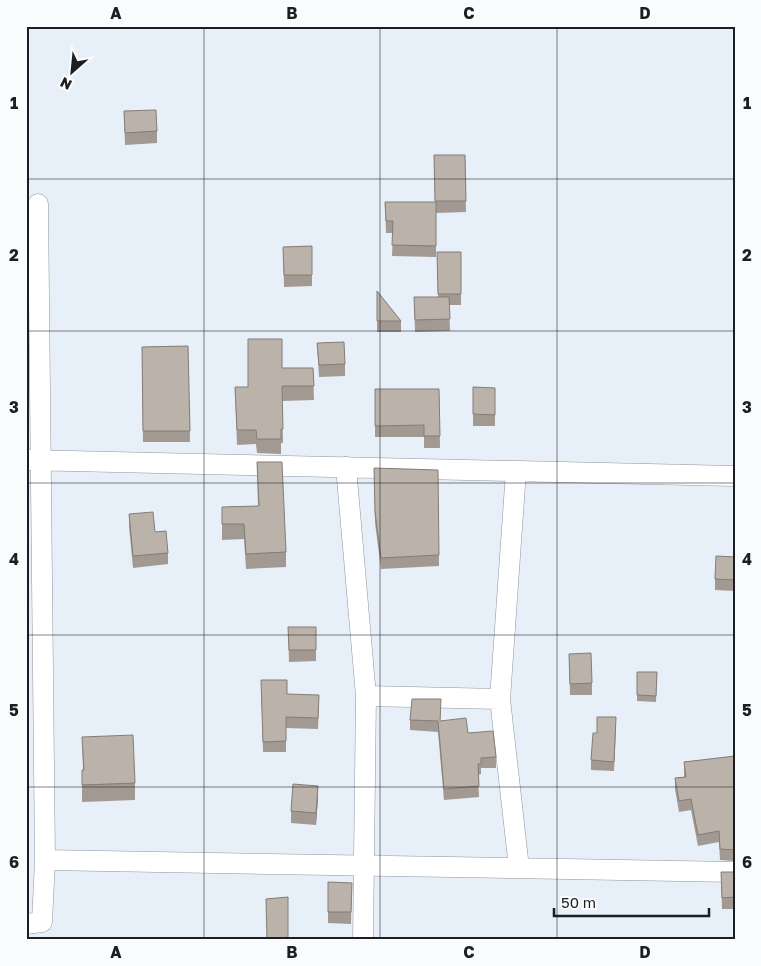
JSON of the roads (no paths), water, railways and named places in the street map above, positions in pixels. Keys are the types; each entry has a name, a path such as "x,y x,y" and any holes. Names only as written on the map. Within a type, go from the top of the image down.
{"street":[{"path":"37,929 45,860 33,461 38,204"},
{"path":"33,461 735,476"},
{"path":"346,467 366,696 363,940"},
{"path":"516,471 500,699 519,868"},
{"path":"366,696 500,699"},
{"path":"45,860 735,872"}]}
